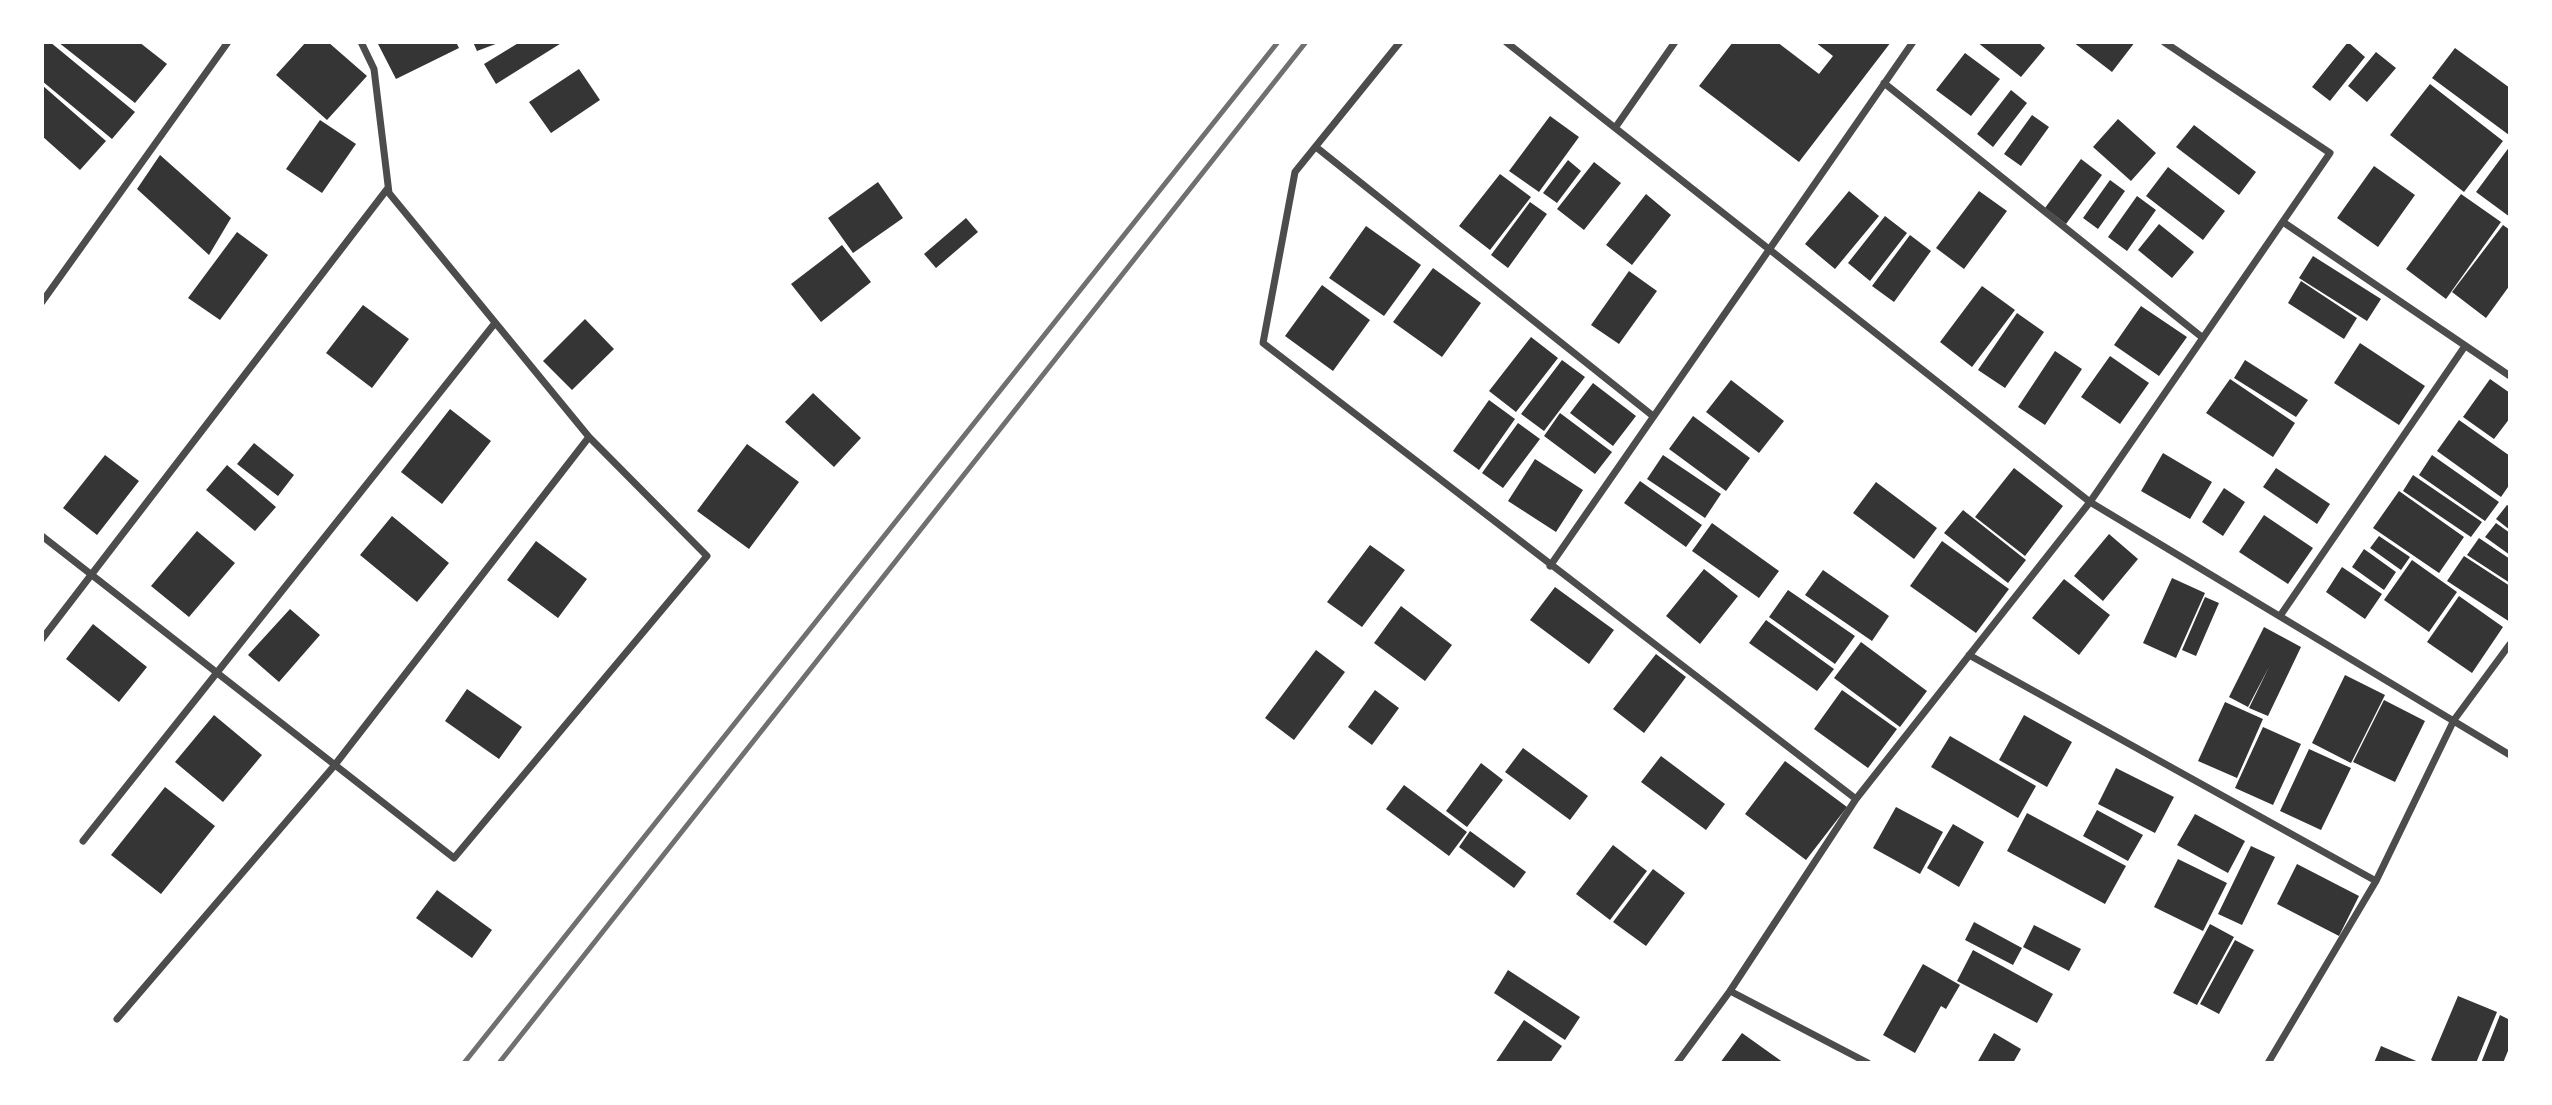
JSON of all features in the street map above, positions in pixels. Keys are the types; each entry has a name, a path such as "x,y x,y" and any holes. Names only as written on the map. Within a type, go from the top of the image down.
{"street":[{"path":"42,302 228,42"},
{"path":"42,536 454,858 707,556 589,437 388,188 374,69 361,42"},
{"path":"1400,42 1295,172 1263,343 1856,799"},
{"path":"1506,42 2090,502 2510,755"},
{"path":"1615,128 1675,42"},
{"path":"1550,566 1913,42"},
{"path":"1677,1063 1730,991 1856,799 2090,502 2330,153 2164,42"},
{"path":"1884,83 2203,338"},
{"path":"1315,147 1653,416"},
{"path":"42,639 388,188"},
{"path":"2283,222 2510,376"},
{"path":"83,841 214,672 495,323"},
{"path":"2280,616 2465,346"},
{"path":"117,1020 334,766 589,437"},
{"path":"2268,1063 2376,881 2454,720 2510,644"},
{"path":"1969,654 2376,881"},
{"path":"1730,991 1868,1063"}],"building":[{"path":"42,42 50,42 135,112 112,139 42,81"},
{"path":"58,42 139,42 167,64 135,103"},
{"path":"306,42 328,42 367,76 327,120 276,75"},
{"path":"377,42 456,42 459,48 396,79"},
{"path":"473,42 501,42 477,51"},
{"path":"520,42 563,42 496,84 484,64"},
{"path":"1733,42 1777,42 1819,74 1833,56 1815,42 1891,42 1799,162 1699,86"},
{"path":"1977,42 2038,42 2045,48 2021,77"},
{"path":"2073,42 2135,42 2112,72"},
{"path":"2348,42 2365,57 2330,101 2312,87"},
{"path":"2455,48 2510,88 2509,135 2432,78"},
{"path":"2376,52 2396,68 2367,102 2348,86"},
{"path":"1965,53 2000,79 1971,116 1936,90"},
{"path":"579,69 600,100 551,133 529,102"},
{"path":"2430,84 2503,141 2464,192 2390,135"},
{"path":"42,85 106,141 80,170 42,136"},
{"path":"2011,90 2027,103 1993,147 1977,134"},
{"path":"2032,115 2049,127 2021,166 2004,154"},
{"path":"1550,116 1579,137 1539,192 1509,171"},
{"path":"2118,119 2156,153 2131,181 2093,147"},
{"path":"320,120 356,144 322,193 286,169"},
{"path":"2194,125 2256,172 2239,195 2176,147"},
{"path":"2510,146 2510,217 2476,192"},
{"path":"160,155 231,218 209,255 137,189"},
{"path":"2081,159 2102,175 2066,224 2045,208"},
{"path":"1568,160 1581,171 1557,203 1543,193"},
{"path":"1594,162 1621,183 1584,230 1557,209"},
{"path":"2374,166 2415,195 2378,247 2337,218"},
{"path":"2168,167 2225,211 2203,240 2146,196"},
{"path":"1500,174 1531,197 1490,250 1459,226"},
{"path":"2110,180 2125,191 2098,229 2083,218"},
{"path":"878,182 903,218 853,253 828,218"},
{"path":"1849,191 1879,216 1835,269 1805,244"},
{"path":"1979,191 2007,211 1964,269 1936,248"},
{"path":"1646,194 1671,215 1632,265 1606,245"},
{"path":"2461,194 2501,222 2446,299 2406,269"},
{"path":"2137,196 2156,210 2127,251 2108,237"},
{"path":"1530,202 1547,214 1508,268 1491,255"},
{"path":"1885,216 1907,233 1870,281 1848,263"},
{"path":"966,218 978,232 936,268 924,254"},
{"path":"2159,224 2194,252 2172,278 2138,250"},
{"path":"2503,225 2510,230 2510,285 2486,318 2452,292"},
{"path":"1366,226 1421,265 1384,316 1329,278"},
{"path":"237,232 268,255 220,320 188,298"},
{"path":"1910,235 1931,251 1894,302 1872,286"},
{"path":"842,245 871,282 821,322 791,284"},
{"path":"2313,256 2381,299 2367,321 2299,278"},
{"path":"1433,268 1481,303 1442,357 1393,322"},
{"path":"1629,271 1657,291 1619,344 1591,325"},
{"path":"2301,281 2357,318 2344,339 2288,303"},
{"path":"1322,285 1370,320 1333,371 1285,336"},
{"path":"1982,286 2015,310 1972,367 1940,342"},
{"path":"363,305 409,339 372,388 326,353"},
{"path":"2141,306 2187,337 2159,376 2114,345"},
{"path":"2017,313 2044,332 2005,388 1978,370"},
{"path":"585,319 614,349 572,390 543,361"},
{"path":"1531,337 1558,358 1516,412 1489,391"},
{"path":"2360,343 2425,386 2399,425 2334,383"},
{"path":"2055,351 2082,369 2045,425 2018,407"},
{"path":"2110,356 2149,383 2120,424 2081,397"},
{"path":"1562,360 1585,377 1544,431 1521,414"},
{"path":"2245,360 2308,400 2296,417 2234,378"},
{"path":"2230,379 2295,423 2273,457 2206,413"},
{"path":"2490,379 2510,393 2510,418 2494,439 2463,417"},
{"path":"1731,380 1784,421 1759,453 1706,412"},
{"path":"1593,383 1636,416 1613,446 1570,413"},
{"path":"813,393 861,438 834,467 785,422"},
{"path":"1489,400 1515,419 1479,470 1453,451"},
{"path":"450,409 491,441 442,504 401,472"},
{"path":"1560,413 1612,452 1595,474 1544,436"},
{"path":"1693,416 1750,458 1726,491 1669,449"},
{"path":"2459,420 2510,456 2510,484 2501,497 2437,451"},
{"path":"1518,423 1540,439 1503,488 1482,473"},
{"path":"254,443 294,475 278,496 237,464"},
{"path":"747,444 799,482 749,549 697,511"},
{"path":"2163,453 2212,482 2190,519 2141,491"},
{"path":"105,455 139,481 97,535 63,508"},
{"path":"1663,455 1721,494 1705,518 1647,479"},
{"path":"2432,455 2499,502 2485,521 2419,475"},
{"path":"1535,459 1583,490 1556,532 1508,501"},
{"path":"227,465 276,507 255,531 206,490"},
{"path":"2014,468 2063,506 2025,556 1975,517"},
{"path":"2276,468 2330,504 2317,524 2263,487"},
{"path":"2413,475 2482,522 2471,537 2403,491"},
{"path":"1640,481 1702,525 1686,547 1624,503"},
{"path":"1876,482 1937,528 1914,559 1853,513"},
{"path":"2224,488 2245,502 2223,536 2202,522"},
{"path":"2399,491 2464,537 2439,573 2373,528"},
{"path":"2507,505 2510,507 2510,530 2496,519"},
{"path":"1963,510 2026,560 2008,583 1944,533"},
{"path":"2264,515 2313,548 2288,584 2239,552"},
{"path":"392,516 449,563 417,602 360,555"},
{"path":"1712,523 1779,571 1759,598 1692,551"},
{"path":"2496,523 2510,533 2510,555 2485,537"},
{"path":"197,531 235,563 189,617 151,586"},
{"path":"2109,534 2138,559 2103,601 2074,576"},
{"path":"2379,536 2410,557 2401,570 2370,548"},
{"path":"2479,538 2510,559 2510,583 2467,555"},
{"path":"536,541 587,579 558,618 507,580"},
{"path":"1942,541 2009,589 1976,633 1910,586"},
{"path":"1370,545 1405,570 1362,627 1327,602"},
{"path":"2364,549 2396,572 2384,590 2352,567"},
{"path":"2464,556 2510,586 2510,622 2447,581"},
{"path":"2412,560 2457,592 2429,632 2384,600"},
{"path":"2342,567 2382,594 2365,619 2326,592"},
{"path":"1704,569 1738,596 1700,644 1666,616"},
{"path":"1823,570 1889,616 1872,641 1805,595"},
{"path":"2172,578 2205,593 2176,658 2143,643"},
{"path":"2064,579 2110,615 2079,655 2032,618"},
{"path":"1555,587 1614,630 1589,664 1530,620"},
{"path":"1788,590 1855,636 1835,664 1769,617"},
{"path":"2459,596 2503,627 2472,673 2427,642"},
{"path":"2205,597 2219,603 2196,656 2182,650"},
{"path":"1401,606 1452,645 1425,681 1374,643"},
{"path":"290,609 320,635 279,682 248,655"},
{"path":"1766,620 1834,669 1817,691 1749,643"},
{"path":"93,624 147,667 119,702 66,659"},
{"path":"2264,627 2301,647 2268,716 2249,708 2269,667 2248,707 2229,697"},
{"path":"1861,642 1927,691 1900,727 1834,678"},
{"path":"1316,650 1345,672 1294,740 1265,718"},
{"path":"1656,654 1686,677 1644,733 1613,709"},
{"path":"2345,675 2385,695 2351,763 2312,743"},
{"path":"467,689 522,727 499,759 445,721"},
{"path":"1375,690 1399,708 1372,745 1348,727"},
{"path":"1842,690 1897,729 1868,768 1814,729"},
{"path":"2384,700 2425,721 2395,782 2353,762"},
{"path":"2225,702 2263,719 2237,778 2198,761"},
{"path":"214,715 262,755 223,802 175,762"},
{"path":"2024,715 2072,742 2047,787 1999,760"},
{"path":"2263,727 2301,744 2273,805 2235,788"},
{"path":"1950,736 2036,786 2018,818 1931,767"},
{"path":"1523,748 1588,796 1570,820 1505,772"},
{"path":"2309,749 2351,768 2321,830 2280,811"},
{"path":"1661,756 1725,804 1706,830 1641,782"},
{"path":"1785,761 1847,807 1806,860 1745,814"},
{"path":"1481,763 1503,780 1467,827 1446,811"},
{"path":"2116,768 2174,797 2155,833 2098,804"},
{"path":"1404,785 1467,832 1449,856 1386,809"},
{"path":"165,787 215,826 161,894 111,855"},
{"path":"1896,807 1943,832 1920,874 1873,848"},
{"path":"2097,810 2143,835 2128,861 2083,836"},
{"path":"2027,813 2126,866 2105,904 2007,851"},
{"path":"2195,814 2245,841 2228,873 2177,845"},
{"path":"1953,824 1984,842 1959,887 1927,868"},
{"path":"1470,831 1526,872 1514,888 1459,847"},
{"path":"1613,845 1647,871 1610,920 1576,894"},
{"path":"2251,846 2275,857 2242,925 2218,914"},
{"path":"2178,859 2227,883 2203,931 2154,907"},
{"path":"2297,864 2359,896 2339,936 2277,904"},
{"path":"1653,869 1685,893 1646,946 1613,922"},
{"path":"437,890 492,930 472,958 416,918"},
{"path":"1974,922 2022,948 2013,965 1965,940"},
{"path":"2210,924 2234,937 2197,1005 2173,993"},
{"path":"2034,925 2081,949 2069,971 2023,947"},
{"path":"2235,940 2254,950 2219,1014 2200,1004"},
{"path":"1973,950 2053,994 2037,1023 1957,981"},
{"path":"1923,964 1960,985 1946,1009 1941,1006 1915,1053 1883,1035"},
{"path":"1508,970 1580,1017 1565,1040 1494,993"},
{"path":"2458,996 2497,1012 2476,1063 2437,1063 2431,1060"},
{"path":"2500,1015 2510,1020 2510,1046 2503,1063 2481,1063"},
{"path":"1524,1020 1562,1046 1550,1063 1495,1063"},
{"path":"1742,1033 1784,1063 1720,1063"},
{"path":"1994,1033 2021,1049 2013,1063 1977,1063"},
{"path":"2381,1046 2421,1063 2374,1063"}],"railway":[{"path":"464,1063 1278,42"},
{"path":"499,1063 1306,42"}]}
